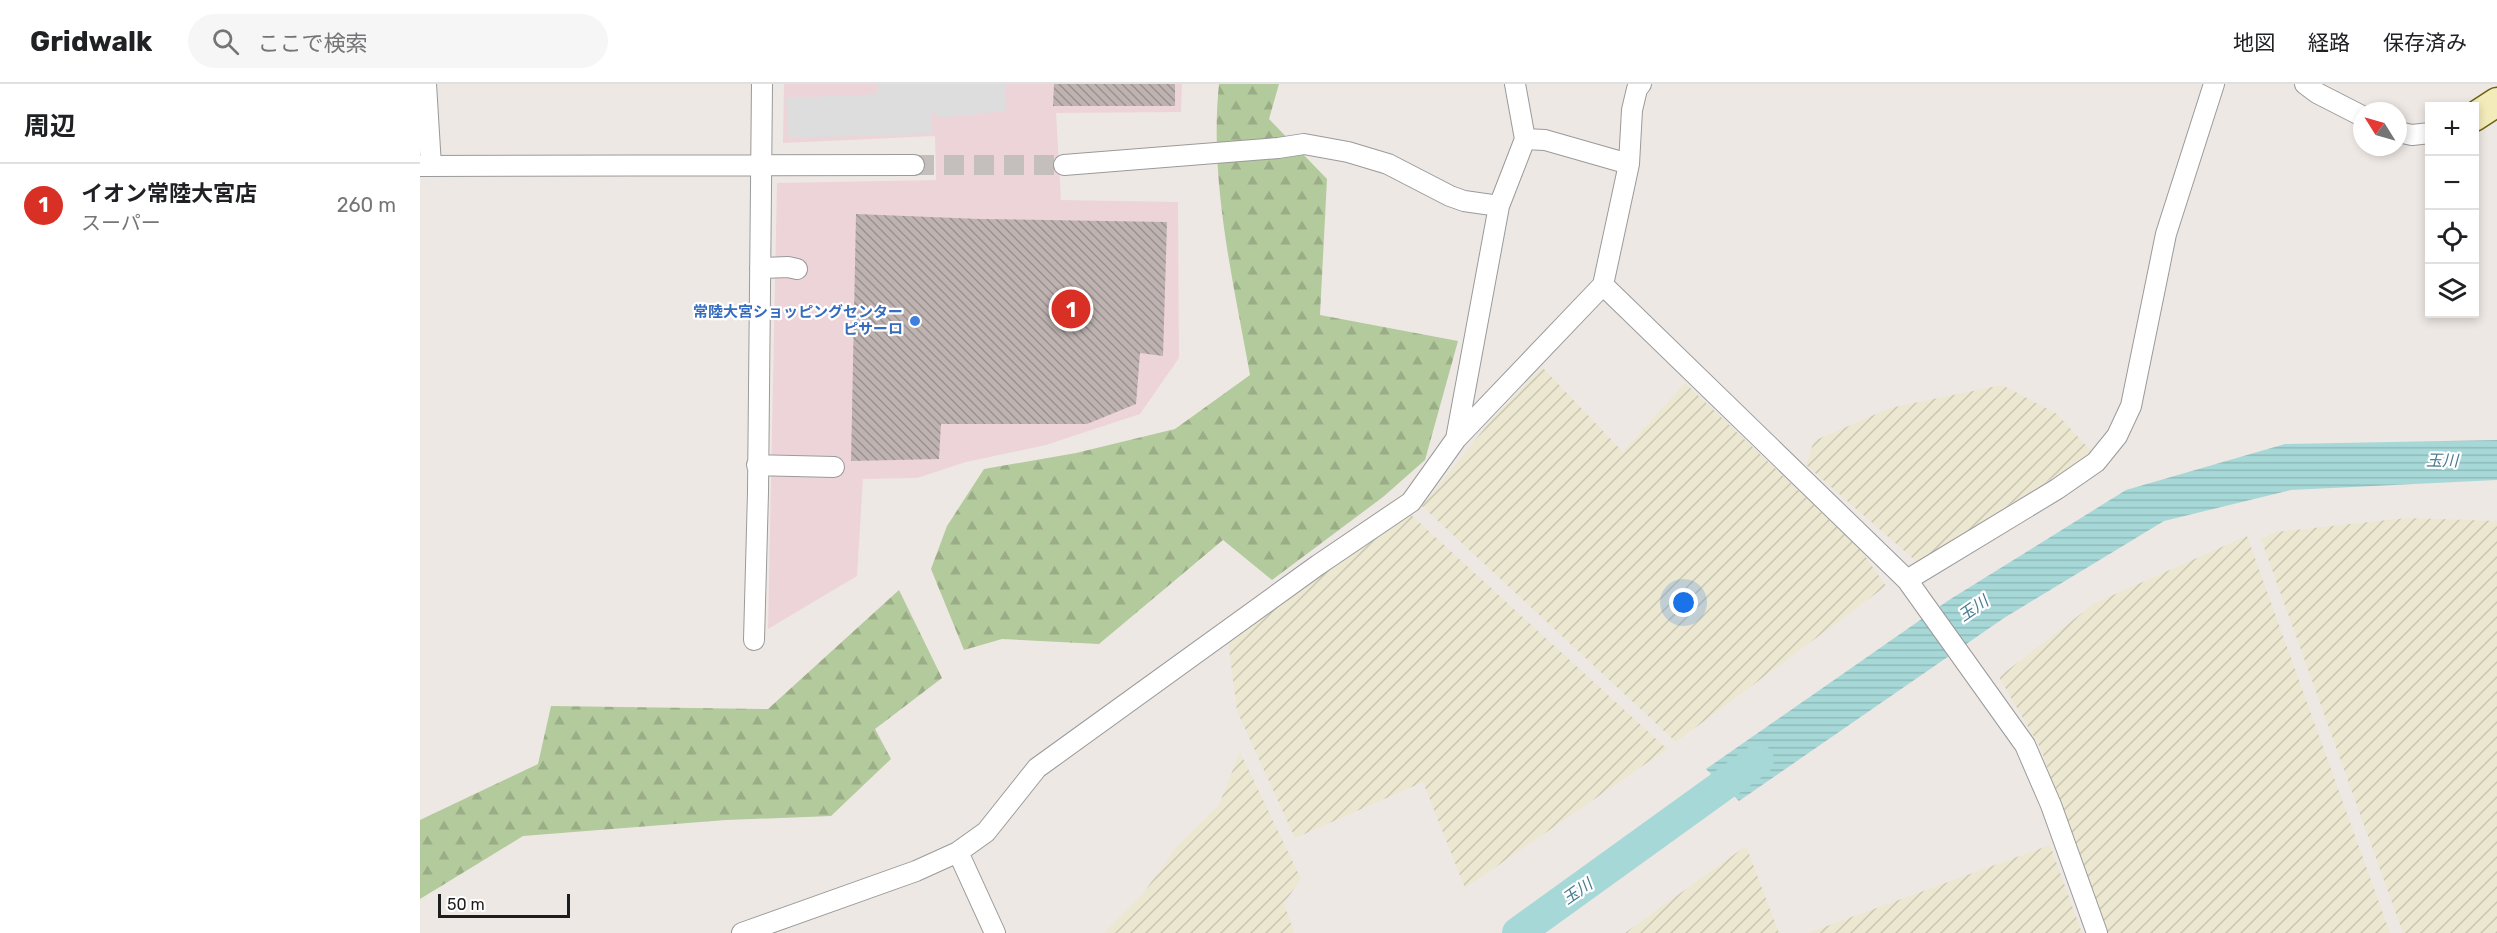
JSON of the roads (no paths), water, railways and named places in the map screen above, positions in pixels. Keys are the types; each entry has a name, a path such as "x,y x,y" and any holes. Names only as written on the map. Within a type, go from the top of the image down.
{"street":[{"path":"426,84 426,166 914,165"},
{"path":"754,639 762,84"},
{"path":"1456,439 1499,206 1525,139 1515,84"},
{"path":"742,933 915,872 958,852 986,832 1037,768 1318,565 1411,502 1456,439 1603,285 1629,164 1632,110 1637,89 1641,84"},
{"path":"1906,580 2057,489 2096,462 2117,436 2131,406 2166,234 2214,84"},
{"path":"2304,84 2353,111"},
{"path":"2479,114 2497,102"},
{"path":"2407,134 2425,134"},
{"path":"1525,139 1545,140 1629,164"},
{"path":"1064,165 1304,144 1348,152 1388,164 1450,196 1464,201 1499,206"},
{"path":"760,268 797,269"},
{"path":"1603,285 1906,580 2025,745 2052,805 2097,933"},
{"path":"758,465 834,467"},
{"path":"958,852 995,933"}],"water":[{"path":"2497,440 2497,480 2291,490 2164,521 2004,618 1739,801 1706,769 1949,600 2126,490 2285,444"}],"waterway":[{"name":"玉川","path":"1518,933 1758,760"}],"tunnel":[{"path":"914,165 1064,165"}],"place":[{"name":"イオン常陸大宮店","path":"1071,309"},
{"name":"常陸大宮ショッピングセンター ピサーロ","path":"915,321"}]}
